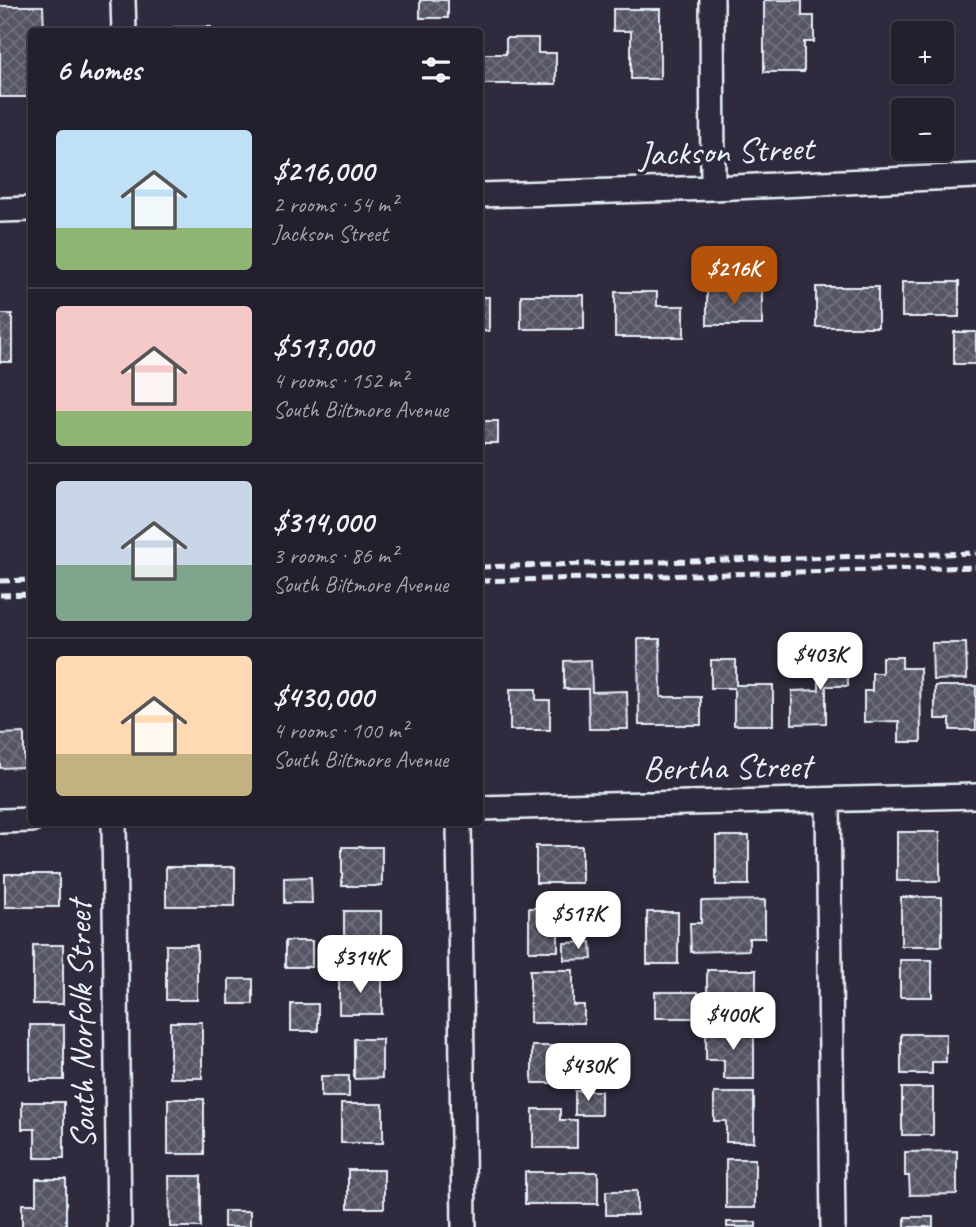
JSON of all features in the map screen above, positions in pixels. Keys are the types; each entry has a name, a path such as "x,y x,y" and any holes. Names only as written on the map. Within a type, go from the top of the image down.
{"street":[{"path":"123,0 124,28"},
{"path":"712,0 713,188"},
{"name":"Jackson Street","path":"483,195 976,176"},
{"path":"0,210 28,209"},
{"name":"Bertha Street","path":"483,808 976,796"},
{"path":"828,800 833,1227"},
{"path":"0,821 28,820"},
{"name":"South Norfolk Street","path":"114,826 119,1227"},
{"path":"459,826 464,1227"}],"building":[{"path":"420,0 448,0 448,18 420,18"},
{"path":"764,0 802,0 802,16 814,16 814,42 804,42 804,72 764,72"},
{"path":"0,6 43,6 44,28 28,28 28,97 0,97"},
{"path":"613,9 660,9 660,79 631,79 631,31 613,31"},
{"path":"174,27 211,27 211,28"},
{"path":"506,38 538,38 538,53 556,53 556,84 483,84 483,54 506,54"},
{"path":"902,282 959,282 959,317 902,317"},
{"path":"707,287 762,287 762,325 707,325"},
{"path":"816,287 878,287 878,327 816,327"},
{"path":"615,292 657,292 657,306 684,306 684,337 615,337"},
{"path":"521,295 584,295 584,329 521,329"},
{"path":"483,297 489,297 489,331 483,331"},
{"path":"0,314 12,314 12,362 0,362"},
{"path":"954,332 976,332 976,364 954,364"},
{"path":"483,421 498,421 498,443 483,443"},
{"path":"638,639 660,639 661,697 701,697 701,725 639,725"},
{"path":"932,643 966,643 967,679 933,680"},
{"path":"819,657 848,657 848,686 826,686 826,723 792,724 792,691 819,690"},
{"path":"882,657 902,657 902,668 920,668 921,742 899,742 899,721 864,722 864,691 872,691 872,673 882,673"},
{"path":"591,660 592,692 627,691 628,729 589,729 588,689 564,689 564,661"},
{"path":"711,660 736,660 736,685 773,685 773,725 734,725 734,688 711,688"},
{"path":"935,686 976,686 976,730 950,730 950,719 935,719"},
{"path":"510,689 536,689 536,700 550,700 550,730 510,730"},
{"path":"24,733 24,767 0,768 0,734"},
{"path":"897,832 940,832 940,881 897,881"},
{"path":"716,836 749,836 749,885 716,885"},
{"path":"536,846 582,846 582,883 536,883"},
{"path":"342,847 382,847 382,886 342,886"},
{"path":"166,867 235,867 235,906 166,906"},
{"path":"5,874 59,874 59,907 5,907"},
{"path":"311,877 312,903 284,903 284,878"},
{"path":"901,897 942,897 942,946 901,946"},
{"path":"765,900 765,938 749,938 749,950 691,952 690,923 701,923 701,901"},
{"path":"529,908 558,908 558,951 529,951"},
{"path":"344,911 381,911 381,949 344,949"},
{"path":"647,912 678,912 678,964 647,964"},
{"path":"285,941 312,941 312,967 285,967"},
{"path":"591,942 592,959 564,960 564,943"},
{"path":"33,945 63,945 63,1004 33,1004"},
{"path":"166,945 197,945 197,1000 166,1000"},
{"path":"900,960 932,960 932,997 900,997"},
{"path":"530,970 573,970 573,1005 584,1005 584,1023 530,1023"},
{"path":"707,970 756,970 756,1004 707,1004"},
{"path":"339,975 382,975 382,1014 339,1014"},
{"path":"229,979 253,979 253,1004 229,1004"},
{"path":"655,992 698,992 698,1018 655,1018"},
{"path":"291,1004 318,1004 318,1031 291,1031"},
{"path":"170,1022 202,1022 202,1078 170,1078"},
{"path":"30,1025 64,1025 64,1080 30,1080"},
{"path":"706,1030 754,1030 754,1079 724,1079 724,1060 706,1060"},
{"path":"901,1034 946,1034 946,1062 932,1062 932,1074 901,1074"},
{"path":"354,1039 382,1039 382,1078 354,1079"},
{"path":"532,1046 571,1046 571,1083 532,1083"},
{"path":"321,1076 349,1076 349,1097 321,1097"},
{"path":"902,1088 933,1088 933,1135 902,1135"},
{"path":"575,1091 601,1091 601,1115 575,1115"},
{"path":"714,1093 754,1093 754,1142 726,1142 726,1121 714,1121"},
{"path":"168,1099 204,1099 204,1154 168,1154"},
{"path":"22,1102 64,1102 64,1158 35,1158 35,1129 22,1129"},
{"path":"341,1104 383,1104 383,1143 341,1143"},
{"path":"533,1109 560,1109 560,1120 577,1120 577,1148 533,1148"},
{"path":"957,1151 957,1194 910,1195 909,1176 905,1176 905,1152"},
{"path":"726,1159 755,1159 755,1208 726,1208"},
{"path":"348,1170 384,1170 384,1208 348,1208"},
{"path":"525,1172 598,1172 598,1204 525,1204"},
{"path":"169,1176 201,1176 201,1227 170,1227"},
{"path":"36,1179 66,1179 66,1227 22,1227 22,1204 36,1204"},
{"path":"606,1191 637,1191 637,1215 606,1215"},
{"path":"224,1211 250,1211 250,1227 224,1227"},
{"path":"905,1217 933,1217 933,1227 905,1227"},
{"path":"727,1222 756,1222 756,1227 727,1227"}],"railway":[{"path":"483,567 976,553"},
{"path":"483,581 976,567"},
{"path":"0,581 28,580"},
{"path":"0,595 28,594"}]}
